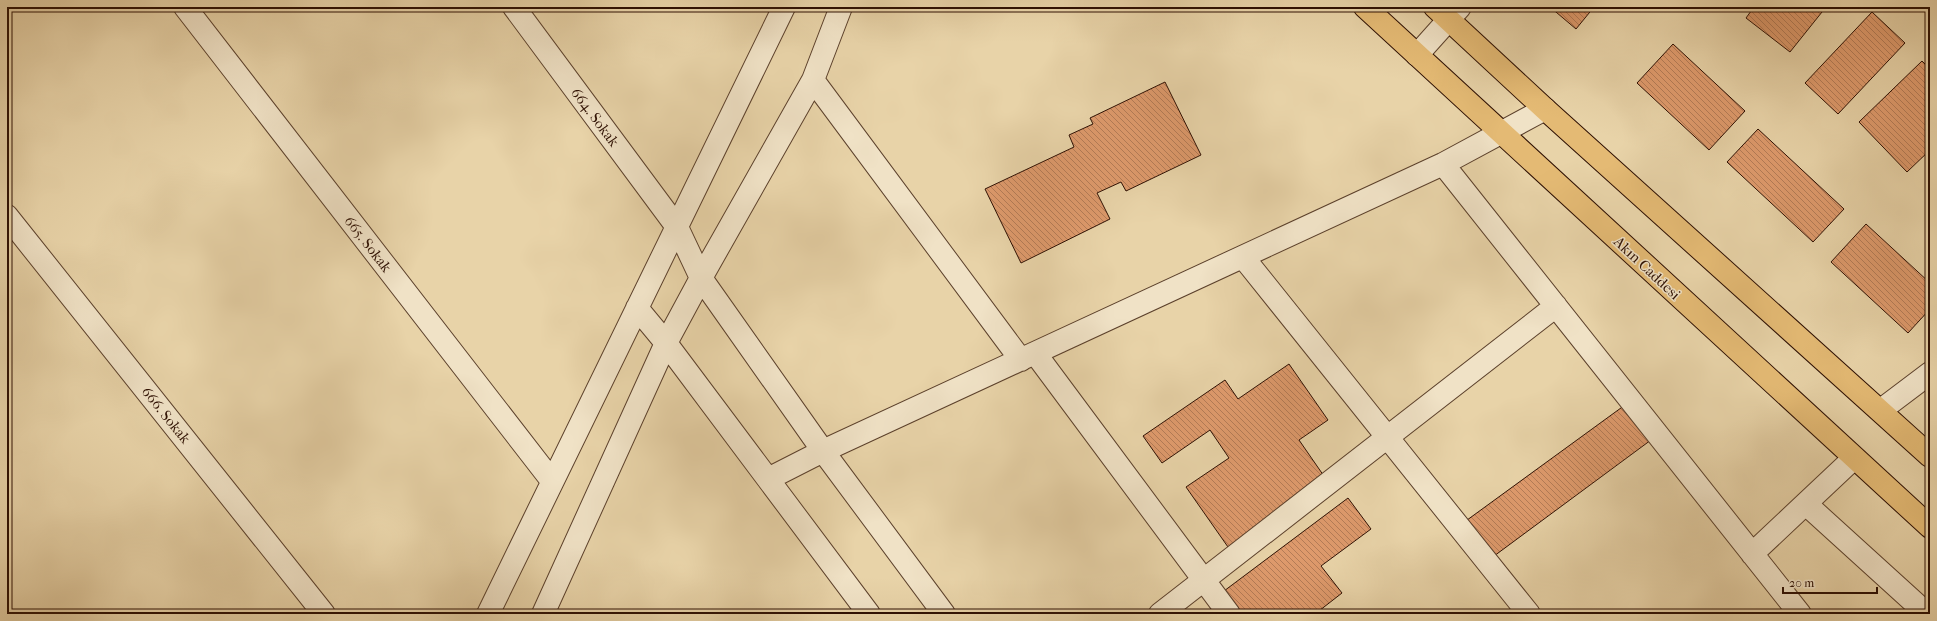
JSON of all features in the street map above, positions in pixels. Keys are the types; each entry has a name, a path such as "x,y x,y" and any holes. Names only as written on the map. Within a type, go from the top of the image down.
{"main road":[{"name":"Akın Caddesi","path":"1365,7 1500,133 1930,527"},
{"path":"1448,11 1545,109 1881,410 1930,456"}],"street":[{"name":"665. Sokak","path":"185,7 552,481"},
{"name":"664. Sokak","path":"514,7 677,227 701,278 823,451 944,614"},
{"path":"488,614 784,7"},
{"path":"543,614 666,343 813,80 839,8"},
{"path":"1417,55 1448,11"},
{"path":"813,80 1229,614"},
{"path":"768,479 823,451 1443,164 1545,109"},
{"path":"1443,164 1800,614"},
{"name":"666. Sokak","path":"7,216 324,614"},
{"path":"1243,257 1388,436 1529,614"},
{"path":"1160,614 1556,306"},
{"path":"637,308 666,343 869,614"},
{"path":"1881,410 1930,373"},
{"path":"1752,554 1854,458"},
{"path":"1806,504 1927,614"}],"building":[{"path":"1550,7 1594,7 1576,29"},
{"path":"1754,7 1826,7 1790,52 1746,18"},
{"path":"1872,12 1905,43 1838,114 1805,83"},
{"path":"1673,44 1745,111 1709,150 1637,83"},
{"path":"1922,61 1930,69 1930,150 1907,172 1859,122"},
{"path":"1165,82 1201,155 1126,191 1121,182 1097,193 1110,219 1021,263 985,189 1074,147 1069,135 1093,124 1090,118"},
{"path":"1758,129 1844,209 1813,242 1727,162"},
{"path":"1866,224 1930,283 1930,309 1908,333 1831,262"},
{"path":"1289,364 1328,420 1299,440 1326,479 1228,547 1186,487 1229,458 1210,430 1162,463 1143,436 1225,380 1238,399"},
{"path":"1625,405 1651,440 1490,559 1463,523"},
{"path":"1348,498 1371,529 1321,566 1342,593 1315,614 1241,614 1224,591"}]}
